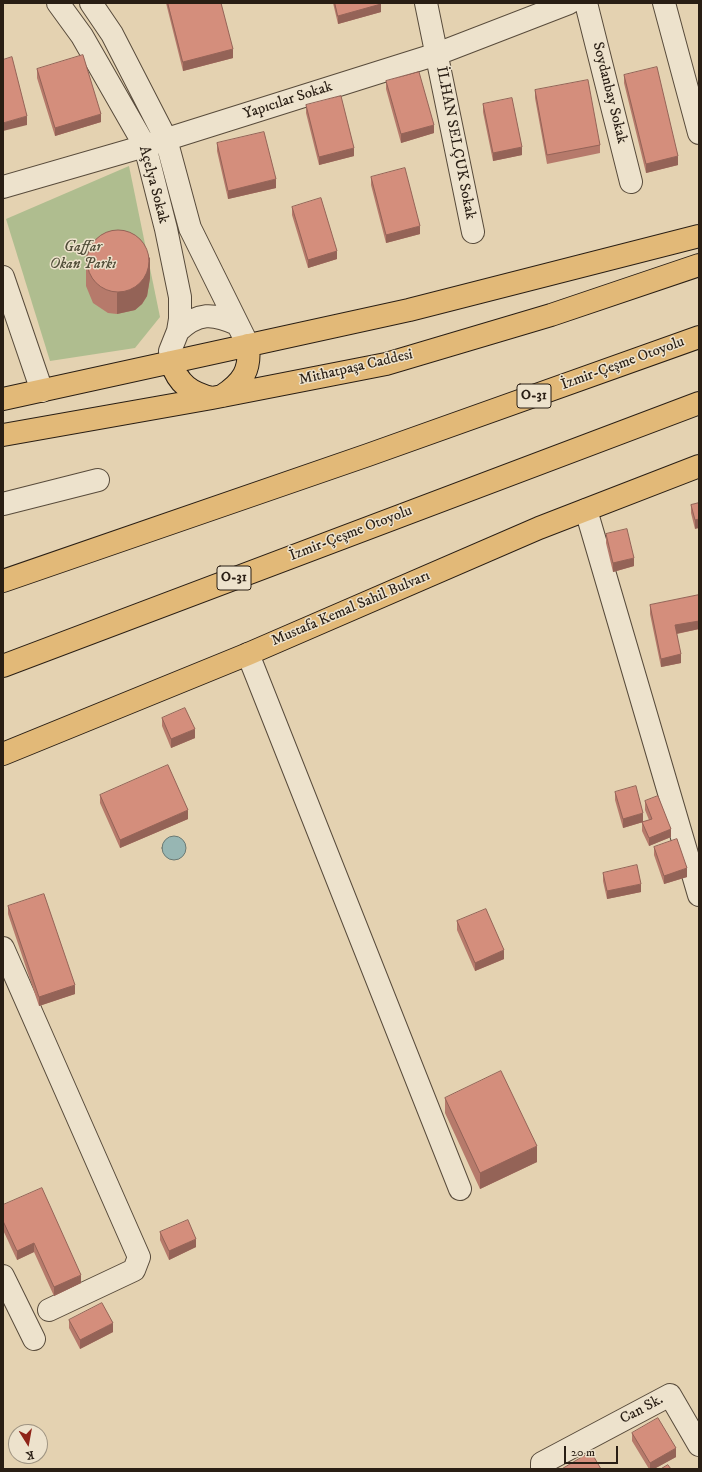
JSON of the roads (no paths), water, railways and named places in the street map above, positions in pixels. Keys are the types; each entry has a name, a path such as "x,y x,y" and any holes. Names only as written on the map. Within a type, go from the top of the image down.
{"main road":[{"path":"3,399 409,310 699,236"},
{"name":"Mithatpaşa Caddesi","path":"3,434 217,397 386,364 551,315 699,265"},
{"name":"İzmir-Çeşme Otoyolu","path":"3,581 368,455 699,337"},
{"path":"171,362 174,373 181,382 198,395 217,397 234,388 247,369 250,357 248,345"},
{"name":"İzmir-Çeşme Otoyolu","path":"3,666 699,403"},
{"name":"Mustafa Kemal Sahil Bulvarı","path":"3,754 248,654 531,531 699,466"}],"street":[{"name":"Açelya Sokak","path":"58,3 82,36 145,146 166,229 180,297 178,331 170,351 171,362"},
{"name":"Açelya Sokak","path":"92,3 112,34 166,139 190,228 248,345"},
{"name":"İLHAN SELÇUK Sokak","path":"426,3 438,54 473,232"},
{"name":"Yapıcılar Sokak","path":"3,187 145,146 438,54 569,3"},
{"name":"Soydanbay Sokak","path":"586,3 631,182"},
{"path":"664,3 695,96 699,133"},
{"path":"3,278 42,391"},
{"path":"178,331 188,322 199,317 211,315 224,318 237,324"},
{"path":"3,504 98,480"},
{"path":"586,510 699,895"},
{"path":"248,654 460,1189"},
{"path":"3,948 139,1257 134,1270 49,1310"},
{"path":"3,1276 34,1339"},
{"name":"Can Sk.","path":"542,1466 670,1395 699,1444"}],"water":[{"path":"174,836 182,840 186,848 182,856 174,860 166,856 162,848 166,840"}],"park label":[{"name":"Gaffar Okan Parkı","path":"83,256"}]}
